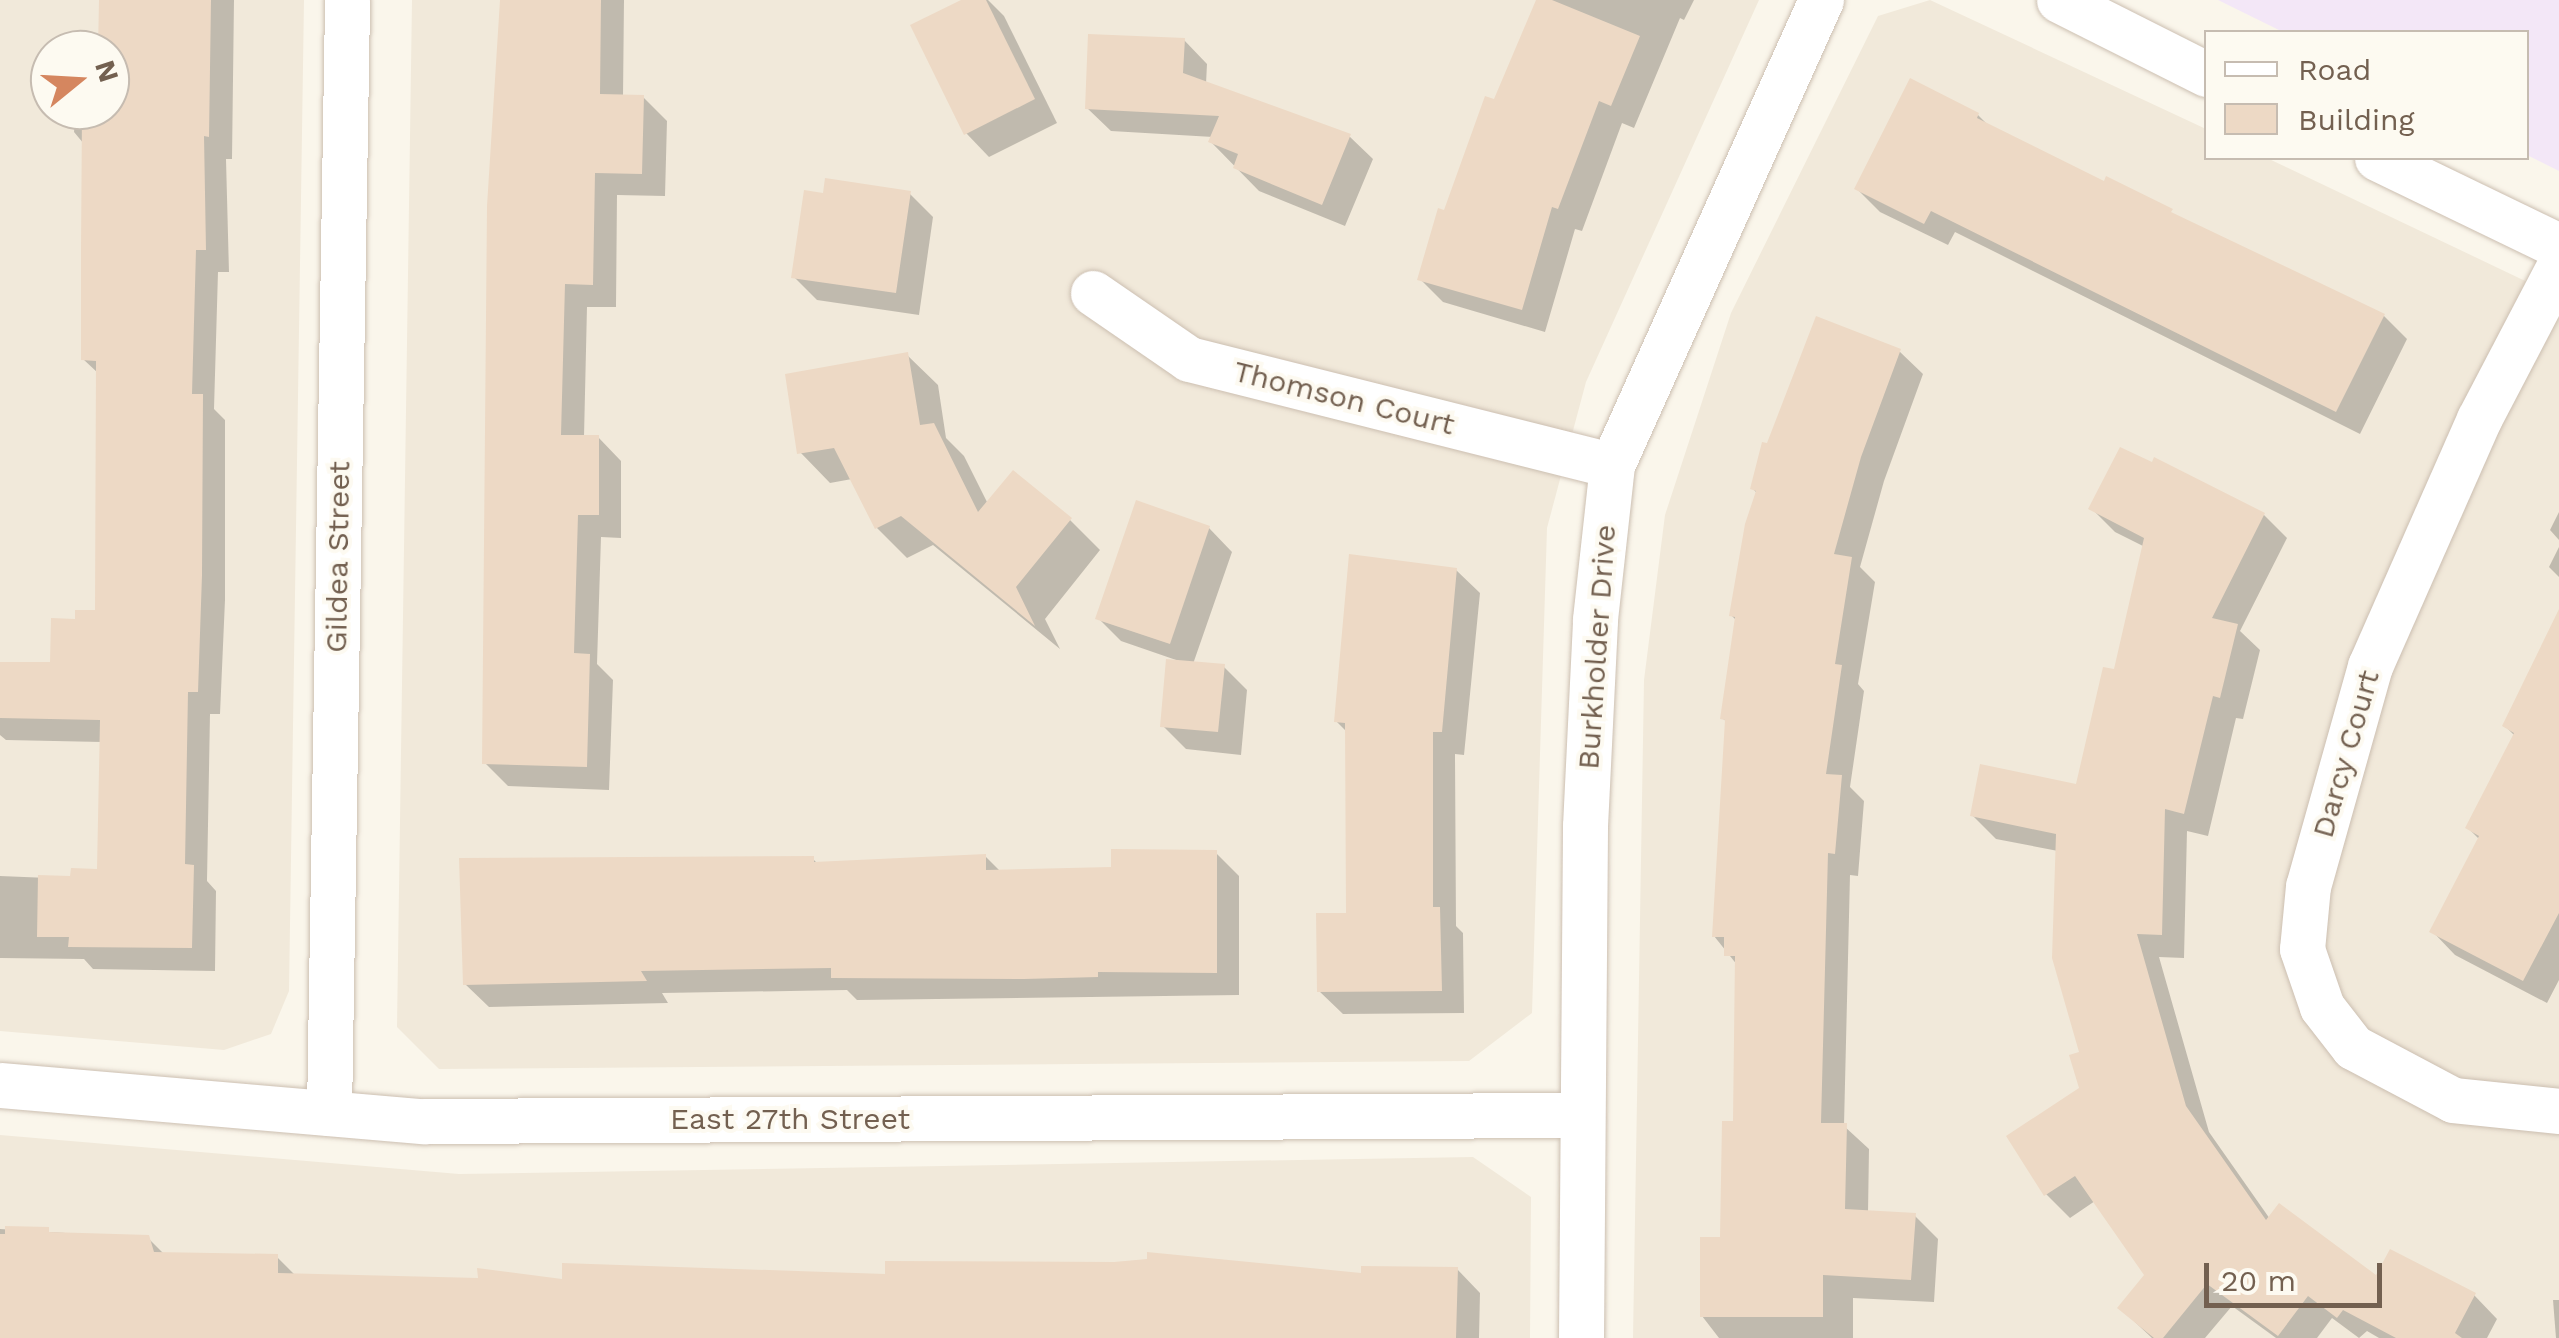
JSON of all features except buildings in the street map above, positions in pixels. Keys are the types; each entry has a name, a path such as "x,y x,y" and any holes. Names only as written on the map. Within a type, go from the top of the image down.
{"street":[{"name":"Gildea Street","path":"328,1113 347,0"},
{"name":"Burkholder Drive","path":"1582,1338 1585,826 1595,619 1612,465 1821,0"},
{"path":"2059,0 2204,73"},
{"path":"2381,160 2559,246"},
{"name":"Darcy Court","path":"2559,266 2479,419 2370,666 2308,886 2302,949 2322,1008 2353,1047 2453,1100 2559,1111"},
{"name":"Thomson Court","path":"1093,293 1189,359 1612,465"},
{"name":"East 27th Street","path":"0,1085 424,1121 1582,1115"}],"shaded area":[{"path":"0,0 304,0 289,991 271,1034 224,1050 0,1031"},
{"path":"412,0 1759,0 1586,382 1547,528 1532,1013 1469,1061 439,1069 397,1027"},
{"path":"1930,0 2204,128 2204,160 2271,160 2559,297 2559,1338 1633,1338 1644,680 1665,515 1731,313 1878,16"},
{"path":"2218,0 2559,0 2559,171 2529,156 2529,30 2279,30"},
{"path":"0,1135 459,1174 1473,1157 1531,1197 1530,1338 0,1338"}]}
